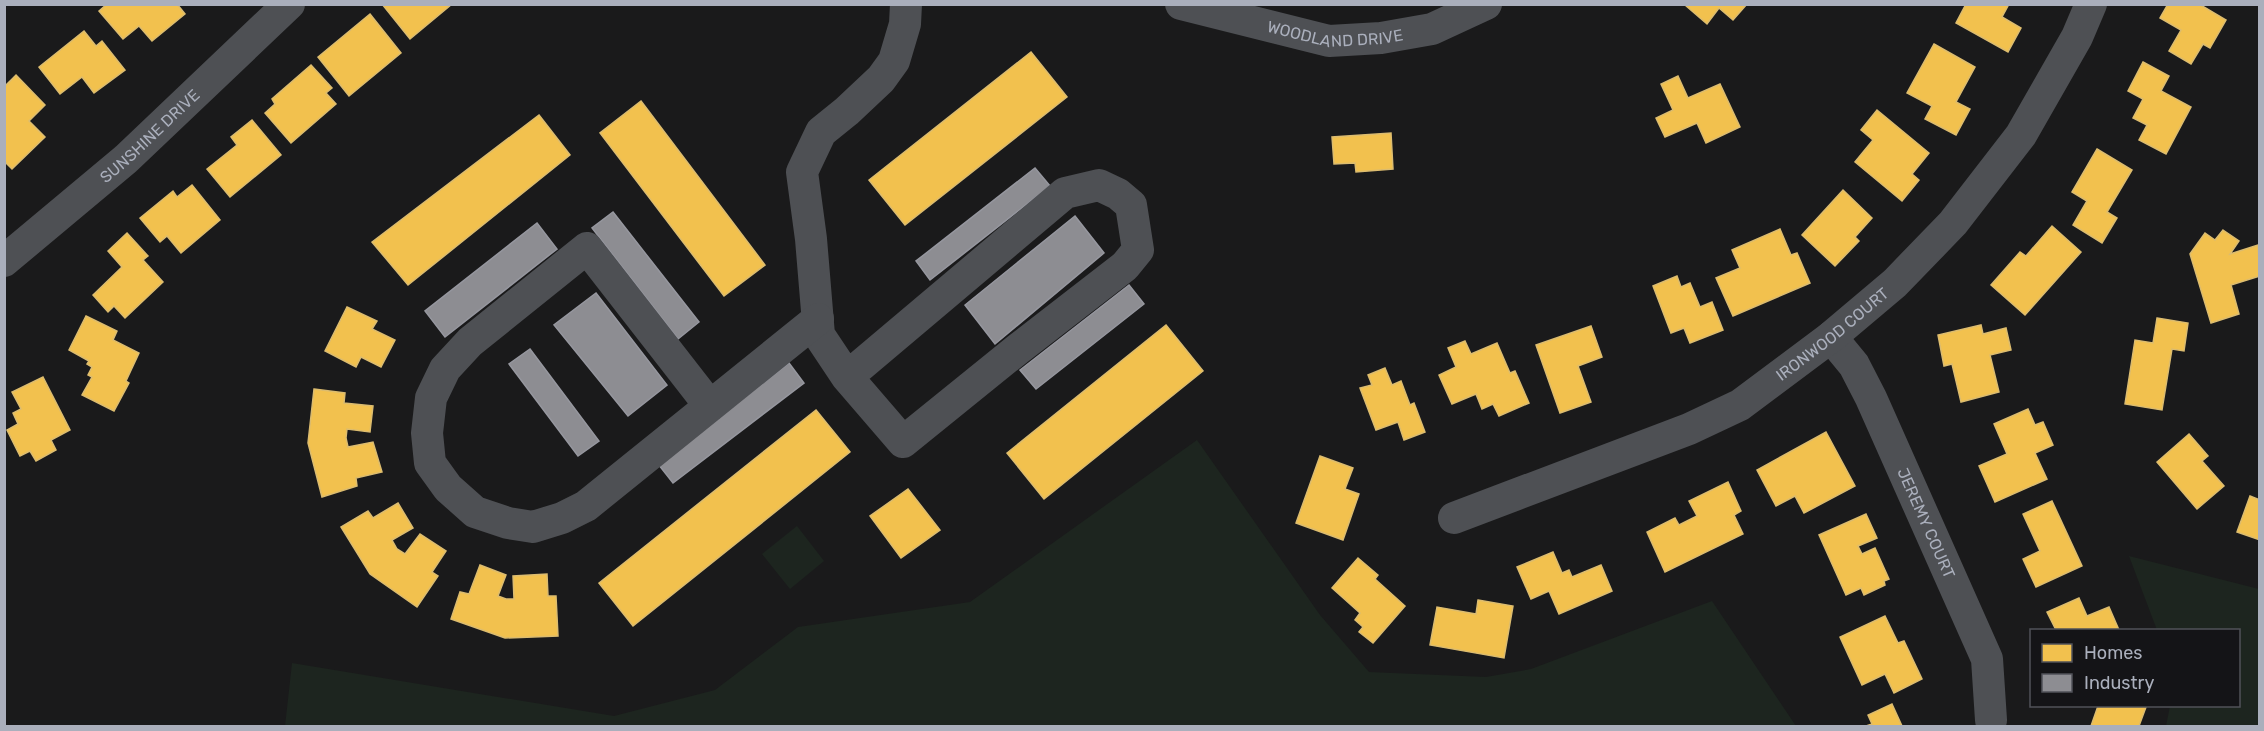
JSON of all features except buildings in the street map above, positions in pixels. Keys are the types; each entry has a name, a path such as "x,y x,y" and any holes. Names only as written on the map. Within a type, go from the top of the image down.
{"street":[{"name":"SUNSHINE DRIVE","path":"4,261 126,159 289,4"},
{"path":"847,377 1065,193 1100,185 1118,194 1131,205 1138,250 1125,266 903,442 847,377 819,335 802,172 821,132 881,79 894,61 905,24 906,4"},
{"name":"WOODLAND DRIVE","path":"1181,4 1329,41 1381,38 1432,29 1486,4"},
{"name":"IRONWOOD COURT","path":"1454,518 1689,429 1740,405 1831,337 1895,283 1953,223 2021,135 2077,37 2091,4"},
{"path":"710,406 587,248 470,342 445,369 431,398 427,433 430,463 448,488 475,512 508,523 533,527 562,518 586,506 818,319"},
{"name":"JEREMY COURT","path":"1831,337 1854,365 1871,398 1987,659 1991,720"}],"shaded area":[{"path":"1197,440 1320,615 1369,672 1486,677 1531,669 1712,601 1796,726 285,726 292,663 614,716 715,690 798,627 970,602"},
{"path":"797,526 824,561 790,589 762,554"},
{"path":"2129,556 2259,589 2259,726 2166,726 2170,707 2240,707 2240,629 2157,629"}]}
